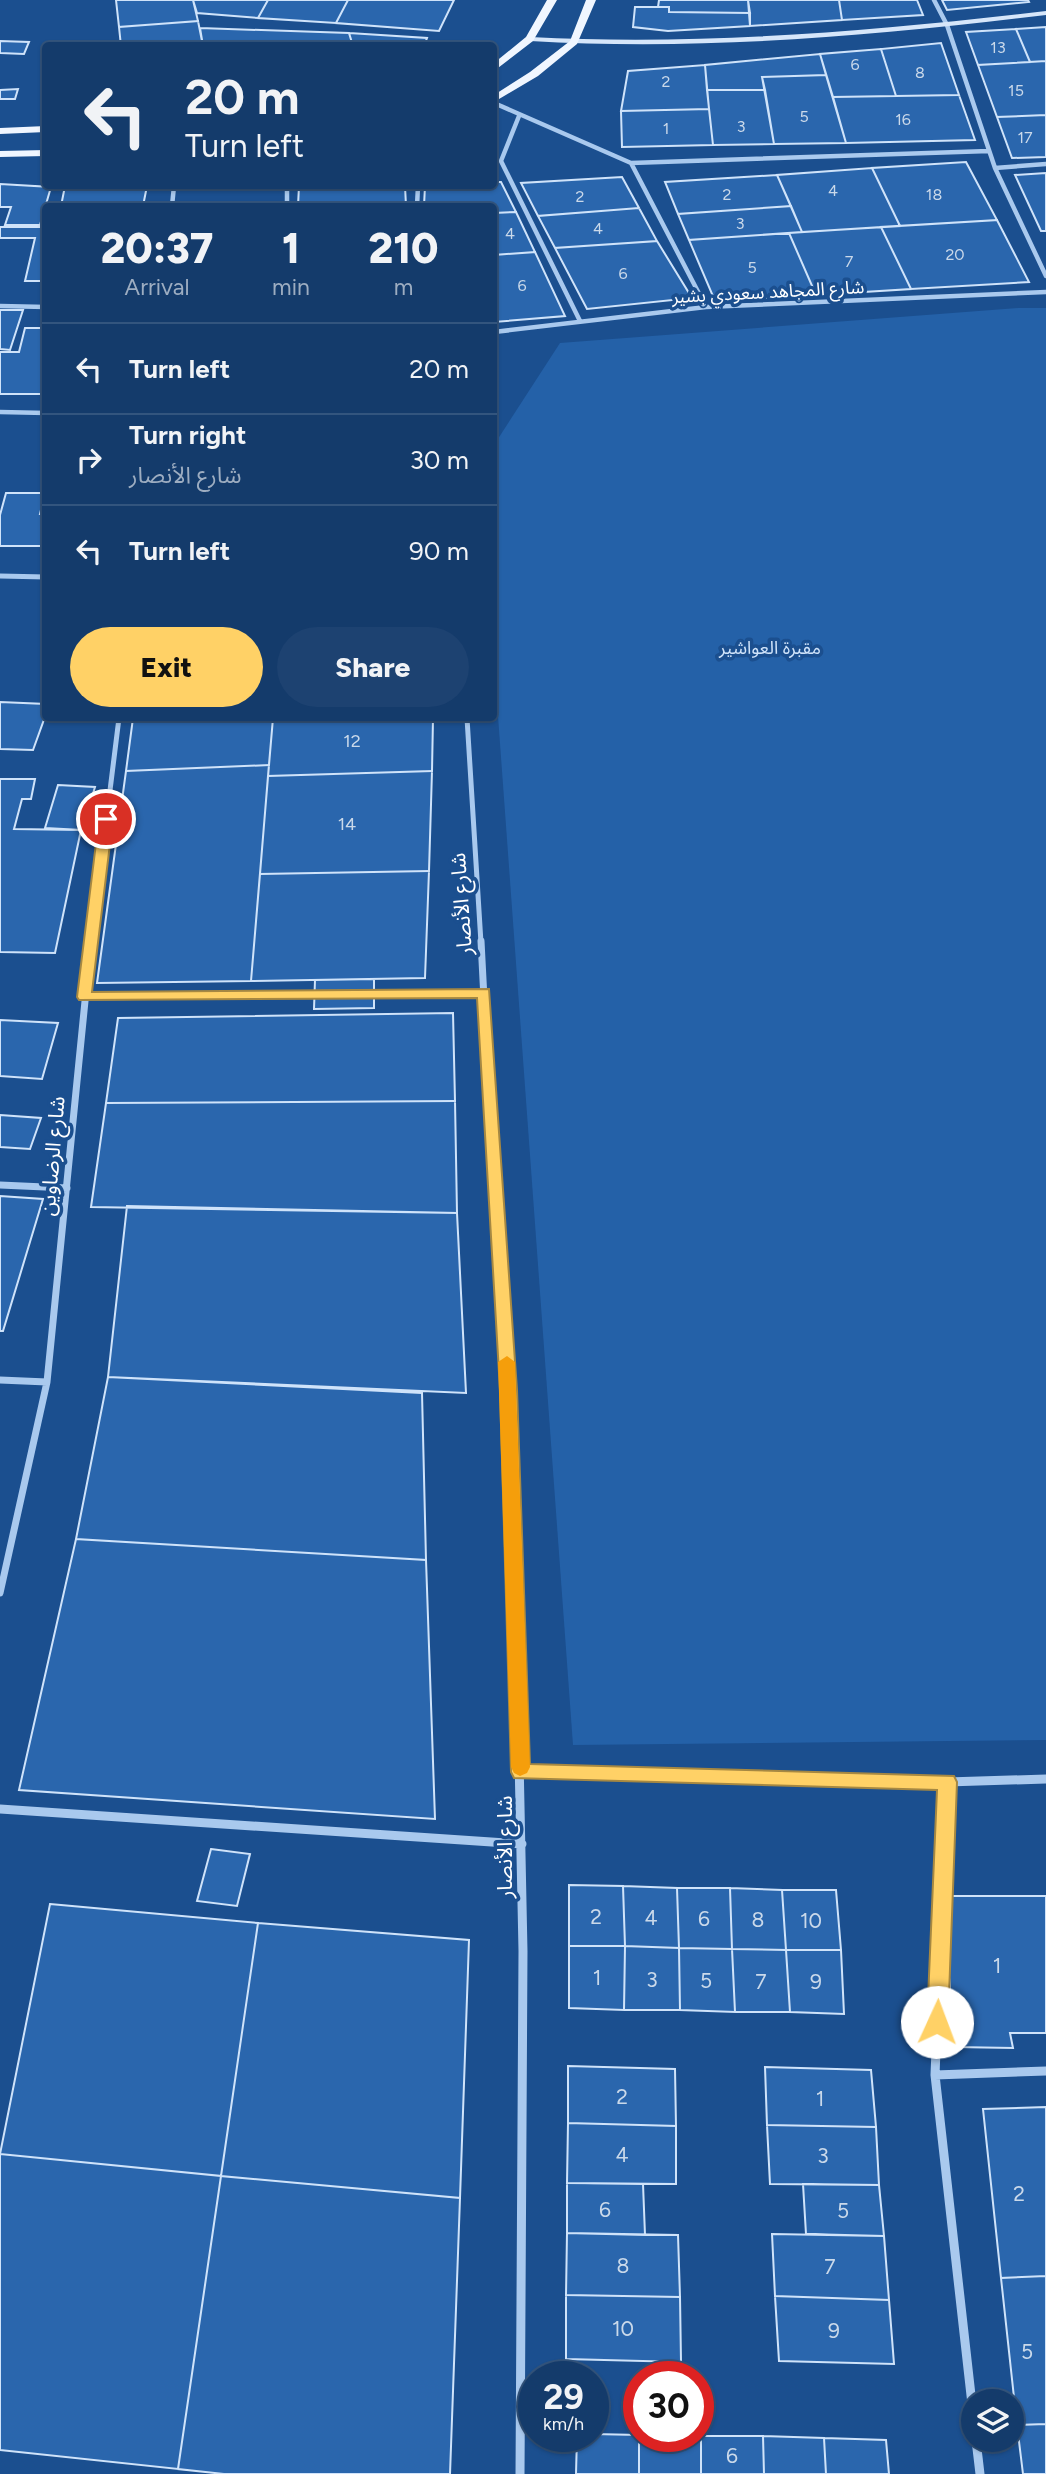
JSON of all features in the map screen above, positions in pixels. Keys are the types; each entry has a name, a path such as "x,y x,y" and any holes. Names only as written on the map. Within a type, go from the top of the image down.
{"main road":[{"path":"497,66 530,39 552,0"},
{"path":"497,99 574,42 591,0"},
{"path":"0,131 42,130"},
{"path":"0,154 42,153"}],"street":[{"path":"934,0 947,25 995,168 1046,276"},
{"path":"530,39 680,45 947,25 1046,13"},
{"path":"497,103 519,116 631,163 989,151"},
{"path":"519,116 501,162 580,321"},
{"path":"631,163 706,307"},
{"path":"995,168 1046,164"},
{"name":"شارع المجاهد سعودي بشير","path":"497,332 706,307 1046,292"},
{"path":"0,306 42,307"},
{"path":"0,412 42,413"},
{"path":"0,576 42,577"},
{"name":"شارع الرضاوين","path":"0,1593 47,1382 68,1188 84,997 118,721"},
{"name":"شارع الأنصار","path":"467,721 508,1390 521,1772 520,2474"},
{"path":"84,997 484,993"},
{"path":"0,1185 68,1188"},
{"path":"0,1380 47,1382"},
{"path":"521,1772 947,1782 1046,1779"},
{"path":"947,1782 935,2075 970,2389"},
{"path":"0,1809 522,1844"},
{"path":"935,2075 1046,2071"},
{"path":"977,2452 980,2474"}],"green space":[{"name":"مقبرة العواشير","path":"1046,308 1046,1740 573,1745 497,702 497,440 560,343"}],"building":[{"path":"116,0 193,0 198,21 119,27"},
{"path":"193,0 268,0 258,18 197,13"},
{"path":"268,0 348,0 336,23 258,18"},
{"path":"348,0 454,0 439,31 336,23"},
{"path":"659,0 748,0 750,13 669,12 669,7 658,7"},
{"path":"748,0 839,0 842,20 750,26"},
{"path":"839,0 917,0 923,15 842,20"},
{"path":"942,0 1028,0 1029,2 947,10"},
{"path":"635,7 669,7 669,12 750,13 750,26 668,31 633,27"},
{"path":"198,21 202,42 121,42 119,27"},
{"path":"1046,27 1046,61 1030,62 1016,29"},
{"path":"200,28 349,33 352,42 202,42"},
{"path":"1016,29 1030,62 978,65 966,32"},
{"path":"349,33 427,38 426,42 352,42"},
{"path":"0,41 29,42 24,54 0,53"},
{"path":"941,43 959,95 896,96 881,49"},
{"path":"881,49 896,96 833,97 820,54"},
{"path":"820,54 826,75 762,77 765,90 707,90 705,65"},
{"path":"1046,61 1046,115 997,117 978,65"},
{"path":"705,65 709,109 621,111 628,71"},
{"path":"826,75 846,143 774,144 762,77"},
{"path":"18,89 15,99 0,99 0,90"},
{"path":"707,90 765,90 774,144 713,145"},
{"path":"959,95 975,140 846,143 833,97"},
{"path":"709,109 713,145 622,147 621,111"},
{"path":"1046,115 1046,157 1012,158 997,117"},
{"path":"966,162 997,220 900,226 872,168"},
{"path":"872,168 900,226 802,232 777,175"},
{"path":"1046,173 1046,231 1041,231 1015,175"},
{"path":"777,175 791,206 678,214 665,182"},
{"path":"622,177 639,208 538,216 521,183"},
{"path":"497,182 501,182 516,212 497,213 497,203 424,203 425,189 497,189"},
{"path":"0,184 50,189 46,203 42,203 40,225 5,225 11,207 0,207"},
{"path":"64,189 146,189 144,203 62,203"},
{"path":"299,189 405,189 406,203 298,203"},
{"path":"791,206 802,232 689,240 678,214"},
{"path":"639,208 657,241 555,248 538,216"},
{"path":"516,212 535,252 497,255 497,213"},
{"path":"997,220 1029,282 911,289 881,227"},
{"path":"0,227 42,227 42,281 25,281 35,238 0,238"},
{"path":"881,227 911,289 816,295 789,233"},
{"path":"789,233 816,295 715,301 689,240"},
{"path":"657,241 692,298 587,309 555,248"},
{"path":"535,252 565,316 497,322 497,255"},
{"path":"0,310 23,310 10,350 0,349"},
{"path":"25,328 42,328 42,394 0,394 0,352 19,352"},
{"path":"6,493 42,493 42,546 0,546 0,515"},
{"path":"0,702 42,704 43,721 33,750 0,749"},
{"path":"133,721 273,721 269,765 126,771"},
{"path":"273,721 433,721 432,771 268,776"},
{"path":"269,765 251,981 97,983 126,771"},
{"path":"432,771 429,871 260,874 268,776"},
{"path":"0,779 35,779 31,799 22,799 14,829 81,830 55,953 0,952"},
{"path":"58,785 95,787 82,830 45,828"},
{"path":"429,871 425,978 251,981 260,874"},
{"path":"374,979 374,1008 314,1009 315,980"},
{"path":"453,1013 455,1101 106,1103 118,1018"},
{"path":"0,1020 58,1023 42,1079 0,1076"},
{"path":"455,1101 457,1213 91,1207 106,1103"},
{"path":"0,1115 41,1118 30,1149 0,1147"},
{"path":"0,1196 43,1199 3,1331 0,1331"},
{"path":"127,1206 457,1213 466,1393 108,1377"},
{"path":"108,1377 422,1393 426,1560 76,1539"},
{"path":"76,1539 426,1560 435,1819 19,1790"},
{"path":"211,1849 250,1854 237,1906 197,1901"},
{"path":"569,1885 623,1886 625,1946 569,1946"},
{"path":"623,1886 677,1888 679,1948 625,1946"},
{"path":"677,1888 730,1888 732,1949 679,1948"},
{"path":"730,1888 782,1890 786,1950 732,1949"},
{"path":"782,1890 836,1890 841,1950 786,1950"},
{"path":"942,1896 1046,1896 1046,2033 1010,2033 1013,2048 955,2047"},
{"path":"50,1904 258,1923 221,2176 0,2154"},
{"path":"258,1923 469,1940 460,2198 221,2176"},
{"path":"569,1946 625,1946 624,2010 569,2008"},
{"path":"625,1946 679,1948 680,2010 624,2010"},
{"path":"679,1948 732,1949 735,2012 680,2010"},
{"path":"732,1949 786,1950 790,2012 735,2012"},
{"path":"786,1950 841,1950 844,2014 790,2012"},
{"path":"568,2066 675,2069 676,2126 568,2123"},
{"path":"765,2067 871,2070 876,2127 767,2125"},
{"path":"1046,2107 1046,2276 1001,2278 983,2109"},
{"path":"568,2123 676,2126 676,2184 567,2183"},
{"path":"767,2125 876,2127 879,2185 770,2184"},
{"path":"0,2154 221,2176 178,2469 0,2450"},
{"path":"221,2176 460,2198 450,2474 224,2474 178,2469"},
{"path":"567,2183 643,2184 645,2235 567,2233"},
{"path":"803,2184 879,2185 884,2236 806,2234"},
{"path":"567,2233 678,2235 680,2297 566,2295"},
{"path":"772,2234 884,2236 889,2300 775,2296"},
{"path":"1046,2276 1046,2424 1024,2425 1024,2389 1013,2389 1001,2278"},
{"path":"566,2295 680,2297 681,2361 566,2359"},
{"path":"775,2296 889,2300 894,2364 779,2361"},
{"path":"1046,2424 1046,2474 1023,2474 1020,2452 1024,2452 1024,2425"},
{"path":"609,2434 623,2435 623,2452 639,2452 639,2474 576,2474 577,2452 609,2452"},
{"path":"714,2436 763,2436 764,2474 701,2474 701,2452 714,2452"},
{"path":"763,2436 824,2438 826,2474 764,2474"},
{"path":"824,2438 886,2440 889,2474 826,2474"},
{"path":"639,2452 701,2452 701,2474 639,2474"}],"slow traffic":[{"path":"507,1362 520,1767"}],"route":[{"path":"106,819 84,997 484,993 508,1390 521,1772 947,1782 937,2022"}]}
